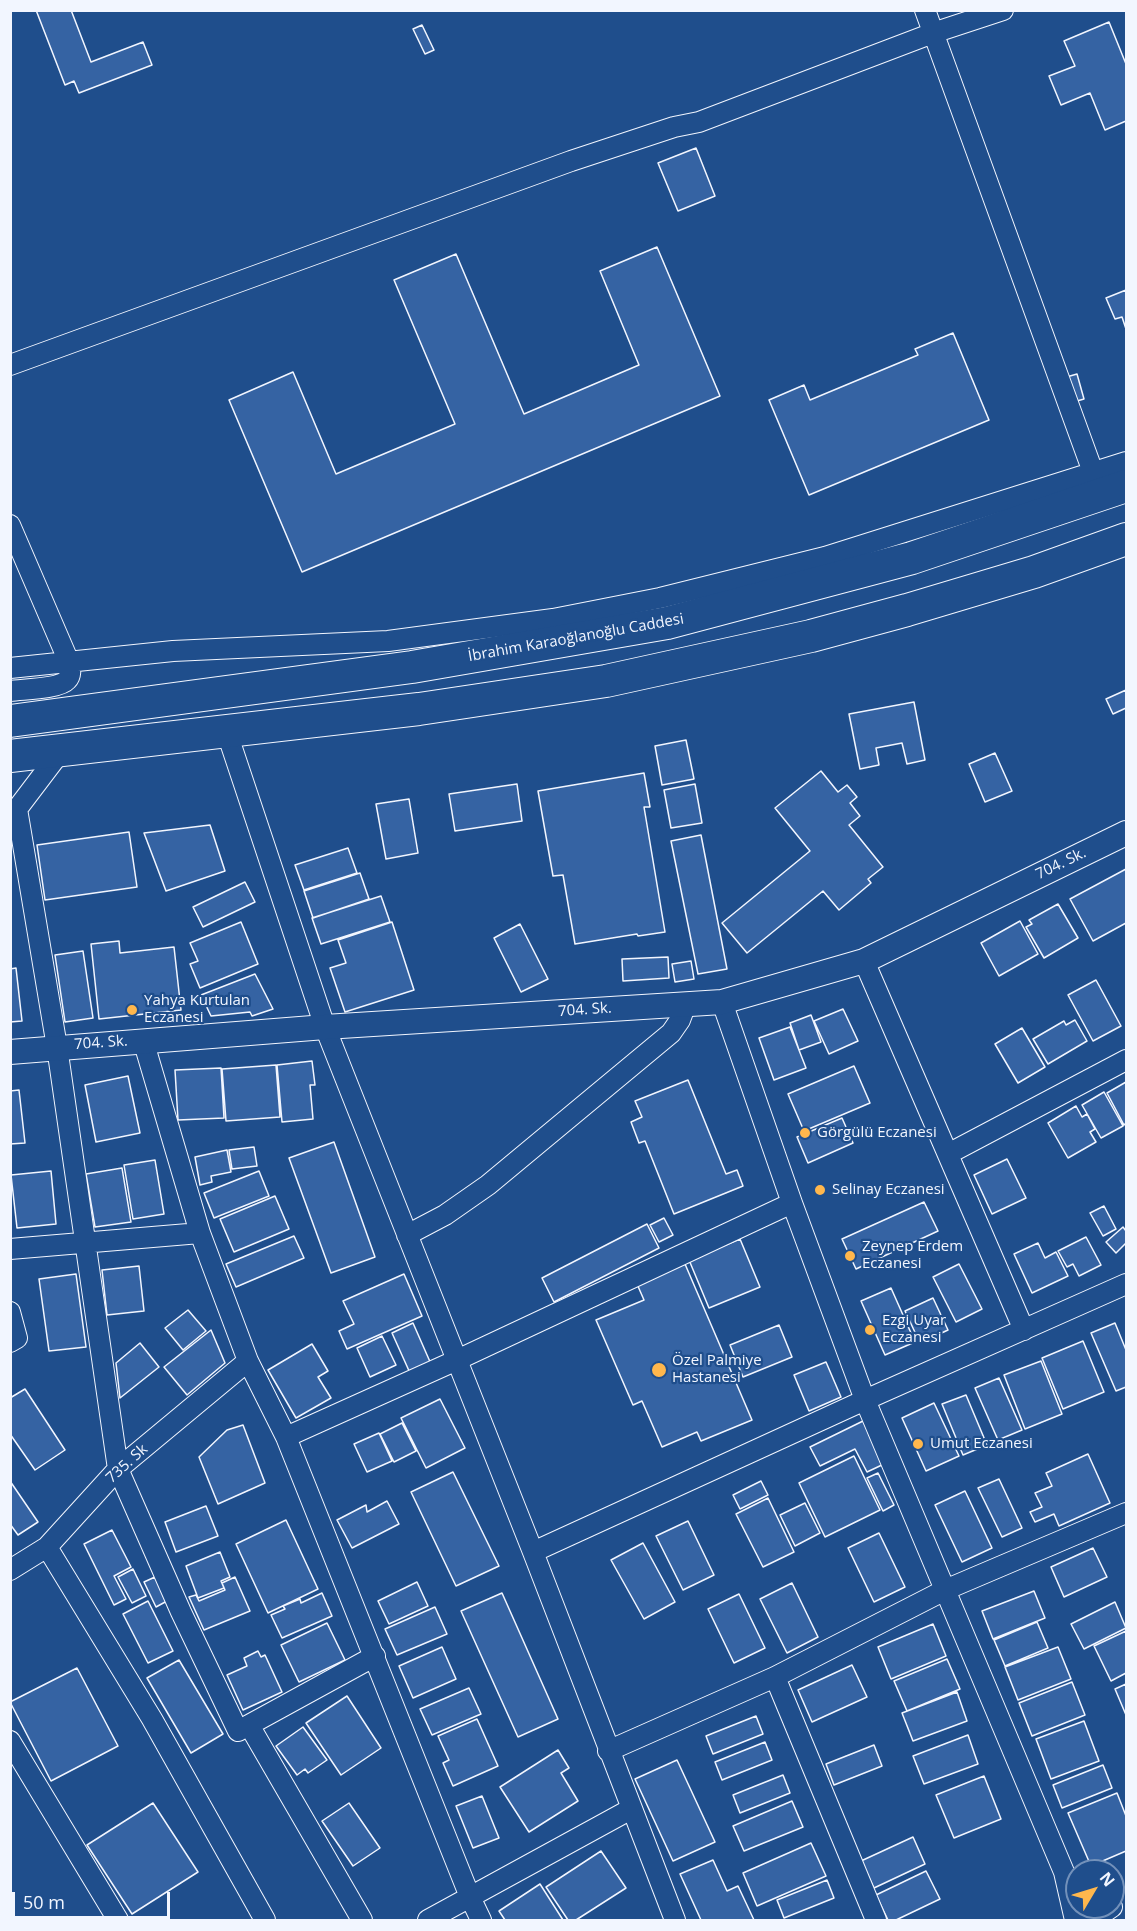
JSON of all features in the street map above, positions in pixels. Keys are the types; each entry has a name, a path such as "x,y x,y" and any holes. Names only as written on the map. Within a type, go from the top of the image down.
{"highway":[{"name":"İbrahim Karaoğlanoğlu Caddesi","path":"10,720 412,667 667,623 912,558 1126,486"},
{"path":"10,756 419,709 606,681 811,636 875,619 1034,572 1126,539"}],"street":[{"path":"925,10 1093,472"},
{"path":"10,365 571,161 674,126 699,122 933,33 1003,10"},
{"path":"10,668 173,651 388,641 554,619 660,598 825,557 1126,462"},
{"path":"10,525 69,662 71,673 68,680 58,685 10,691"},
{"path":"226,730 325,1027 533,1552 675,1920"},
{"path":"61,751 14,809 57,1047 118,1469 181,1612 238,1731 375,1656"},
{"name":"704. Sk.","path":"10,1052 325,1027 722,1002 864,961 1126,833"},
{"path":"864,961 1024,1330"},
{"path":"722,1002 792,1203 865,1400 1064,1872 1075,1920"},
{"path":"407,1235 467,1201 525,1154 671,1033 680,1020 686,1004"},
{"path":"143,1040 200,1233 248,1361 286,1437 481,1920"},
{"path":"948,1154 1126,1060"},
{"path":"286,1437 457,1360 792,1203"},
{"path":"10,1249 200,1233"},
{"path":"533,1552 1126,1284"},
{"path":"10,1312 14,1340"},
{"name":"735. Sk","path":"10,1570 47,1548 118,1469 248,1361"},
{"path":"608,1751 775,1677 945,1590 1125,1517"},
{"path":"47,1548 152,1719 265,1920"},
{"path":"775,1677 876,1920"},
{"path":"249,1725 362,1920"},
{"path":"10,1741 118,1920"},
{"path":"428,1920 631,1809"}],"building":[{"path":"36,10 71,10 91,62 143,42 152,65 79,93 74,81 65,85"},
{"path":"1109,22 1126,64 1126,121 1105,130 1090,93 1061,105 1049,76 1075,66 1064,41"},
{"path":"422,25 434,50 425,54 413,29"},
{"path":"696,148 715,196 678,211 658,163"},
{"path":"657,247 720,396 302,572 229,400 293,372 336,474 455,424 394,280 456,254 524,414 639,365 600,271"},
{"path":"1126,290 1126,329 1122,317 1115,319 1106,298"},
{"path":"953,333 989,420 809,495 769,400 804,385 810,400 918,355 915,349"},
{"path":"1077,374 1084,399 1070,403 1063,378"},
{"path":"1126,690 1126,708 1113,714 1106,699"},
{"path":"914,702 925,760 907,764 902,743 876,748 879,765 860,769 849,714"},
{"path":"686,740 694,779 662,785 655,746"},
{"path":"995,753 1012,791 985,802 969,764"},
{"path":"821,771 838,792 847,785 857,797 850,803 860,816 849,825 883,867 868,879 871,883 839,910 823,891 747,953 722,923 810,851 775,808"},
{"path":"644,773 650,807 644,807 665,932 575,944 563,875 553,876 538,791"},
{"path":"517,784 522,821 455,831 449,794"},
{"path":"695,784 702,823 671,828 664,790"},
{"path":"409,799 418,853 386,859 376,804"},
{"path":"210,825 225,871 166,891 144,833"},
{"path":"129,832 137,887 45,900 37,845"},
{"path":"701,835 727,969 698,974 671,841"},
{"path":"348,848 357,873 304,890 295,865"},
{"path":"1126,869 1126,923 1093,941 1070,899"},
{"path":"360,873 369,899 313,918 304,891"},
{"path":"245,882 255,902 203,927 193,907"},
{"path":"381,896 390,922 321,944 312,918"},
{"path":"1058,904 1078,938 1044,958 1026,927 1032,924 1029,920"},
{"path":"1020,921 1038,954 999,976 981,943"},
{"path":"241,922 258,964 200,988 190,964 198,961 190,943"},
{"path":"392,922 414,990 345,1012 330,968 346,963 338,940"},
{"path":"520,924 548,979 521,992 494,938"},
{"path":"119,941 120,953 174,947 181,1010 99,1019 91,944"},
{"path":"83,951 93,1018 65,1022 55,955"},
{"path":"668,957 669,978 623,981 622,959"},
{"path":"691,961 694,979 675,982 672,964"},
{"path":"16,968 22,1021 10,1022 10,969"},
{"path":"255,974 273,1009 252,1016 250,1012 211,1016 201,995"},
{"path":"1096,980 1121,1026 1093,1041 1068,995"},
{"path":"843,1009 858,1041 829,1054 814,1021"},
{"path":"811,1015 821,1042 799,1050 790,1023"},
{"path":"1075,1020 1087,1041 1048,1064 1033,1039 1064,1021 1066,1025"},
{"path":"790,1027 806,1068 774,1080 759,1038"},
{"path":"1022,1028 1045,1067 1018,1083 995,1044"},
{"path":"312,1061 315,1085 310,1085 313,1119 282,1122 277,1065"},
{"path":"276,1065 280,1117 226,1121 222,1069"},
{"path":"854,1066 870,1103 804,1131 788,1094"},
{"path":"221,1068 224,1118 178,1120 175,1070"},
{"path":"128,1076 140,1133 96,1142 85,1085"},
{"path":"688,1080 726,1174 737,1170 743,1186 674,1214 645,1141 639,1143 631,1122 642,1117 635,1101"},
{"path":"1126,1082 1126,1123 1124,1125 1107,1093"},
{"path":"19,1090 25,1143 10,1144 10,1091"},
{"path":"1104,1092 1123,1126 1101,1138 1082,1105"},
{"path":"1076,1106 1082,1117 1087,1114 1095,1129 1090,1132 1096,1142 1068,1158 1048,1123"},
{"path":"842,1118 853,1143 808,1163 797,1137"},
{"path":"334,1142 375,1257 331,1273 289,1158"},
{"path":"254,1147 257,1166 232,1169 229,1150"},
{"path":"227,1150 231,1172 211,1176 212,1182 200,1185 195,1157"},
{"path":"1007,1159 1026,1198 992,1214 974,1175"},
{"path":"155,1160 164,1214 133,1219 124,1165"},
{"path":"122,1168 131,1222 95,1227 86,1174"},
{"path":"51,1171 56,1224 17,1228 11,1175"},
{"path":"259,1171 269,1196 214,1218 204,1193"},
{"path":"275,1196 289,1229 234,1252 220,1219"},
{"path":"924,1202 938,1231 856,1269 842,1239"},
{"path":"1104,1206 1116,1229 1103,1236 1090,1213"},
{"path":"664,1218 673,1235 659,1242 650,1225"},
{"path":"647,1224 659,1248 554,1302 542,1278"},
{"path":"1123,1227 1126,1231 1126,1243 1116,1253 1106,1242"},
{"path":"294,1236 304,1258 236,1287 226,1264"},
{"path":"1086,1237 1101,1265 1079,1276 1073,1264 1067,1267 1058,1251"},
{"path":"740,1239 760,1287 709,1308 689,1260"},
{"path":"1038,1243 1045,1258 1056,1252 1068,1276 1032,1293 1014,1254"},
{"path":"685,1264 752,1420 701,1441 697,1432 662,1447 642,1401 633,1405 596,1320 644,1300 637,1284"},
{"path":"959,1264 982,1309 956,1322 933,1277"},
{"path":"139,1266 144,1311 107,1315 102,1270"},
{"path":"76,1274 86,1347 49,1351 39,1279"},
{"path":"404,1274 422,1316 347,1349 339,1331 354,1324 343,1301"},
{"path":"891,1288 915,1342 885,1355 861,1301"},
{"path":"933,1298 948,1330 920,1343 905,1311"},
{"path":"188,1310 206,1331 183,1350 165,1328"},
{"path":"413,1323 431,1364 410,1373 392,1333"},
{"path":"1115,1323 1126,1350 1126,1387 1116,1391 1091,1333"},
{"path":"779,1325 792,1357 743,1377 730,1345"},
{"path":"211,1330 225,1363 187,1395 164,1367"},
{"path":"382,1336 396,1365 370,1377 357,1348"},
{"path":"1083,1341 1104,1392 1063,1409 1042,1358"},
{"path":"140,1343 159,1367 120,1398 116,1363"},
{"path":"312,1344 328,1371 318,1377 331,1398 296,1418 268,1370"},
{"path":"1041,1361 1062,1414 1025,1429 1004,1375"},
{"path":"826,1362 841,1397 809,1411 794,1375"},
{"path":"999,1378 1022,1430 998,1440 975,1388"},
{"path":"25,1389 65,1450 35,1470 10,1434 10,1398"},
{"path":"966,1395 987,1445 963,1455 942,1404"},
{"path":"440,1399 465,1448 426,1468 401,1418"},
{"path":"934,1403 959,1456 926,1471 902,1418"},
{"path":"863,1421 884,1464 867,1472 855,1449 820,1466 810,1447"},
{"path":"402,1423 416,1451 394,1462 380,1434"},
{"path":"243,1425 265,1483 218,1504 199,1457 227,1430"},
{"path":"379,1433 392,1461 367,1472 354,1444"},
{"path":"1088,1454 1110,1503 1059,1526 1054,1514 1035,1522 1030,1512 1042,1507 1035,1493 1052,1486 1046,1473"},
{"path":"854,1456 880,1510 825,1537 799,1483"},
{"path":"453,1472 499,1566 456,1586 411,1492"},
{"path":"878,1473 894,1505 883,1511 867,1478"},
{"path":"999,1479 1022,1528 1002,1537 978,1488"},
{"path":"10,1481 38,1522 18,1535 10,1524"},
{"path":"761,1481 768,1495 740,1509 733,1495"},
{"path":"965,1491 992,1548 962,1562 935,1505"},
{"path":"768,1498 794,1552 763,1567 736,1514"},
{"path":"387,1501 399,1524 352,1548 337,1520 366,1505 367,1512"},
{"path":"805,1503 820,1533 795,1546 780,1515"},
{"path":"206,1506 218,1536 176,1552 165,1522"},
{"path":"286,1520 318,1589 268,1613 236,1544"},
{"path":"688,1521 714,1575 683,1590 656,1536"},
{"path":"112,1530 131,1567 114,1576 126,1599 114,1605 84,1544"},
{"path":"879,1533 905,1587 874,1602 848,1548"},
{"path":"643,1543 675,1602 644,1619 611,1560"},
{"path":"1093,1548 1107,1577 1064,1597 1051,1567"},
{"path":"220,1552 230,1577 221,1581 224,1588 198,1598 186,1566"},
{"path":"133,1569 146,1596 132,1603 118,1577"},
{"path":"155,1577 167,1601 156,1607 144,1582"},
{"path":"235,1577 250,1611 204,1630 189,1597 196,1595 199,1601 225,1590 222,1583"},
{"path":"417,1582 428,1606 389,1624 378,1601"},
{"path":"792,1583 818,1637 787,1653 760,1599"},
{"path":"1034,1591 1045,1618 993,1639 982,1611"},
{"path":"322,1593 332,1616 282,1638 271,1615 285,1609 283,1606 300,1599 301,1603"},
{"path":"502,1593 558,1719 518,1737 461,1611"},
{"path":"739,1594 765,1648 734,1663 708,1609"},
{"path":"148,1601 173,1651 148,1663 123,1614"},
{"path":"1115,1602 1126,1628 1084,1649 1071,1624"},
{"path":"435,1607 447,1634 397,1655 385,1629"},
{"path":"1037,1622 1048,1648 1005,1666 994,1640"},
{"path":"327,1623 345,1660 299,1682 281,1645"},
{"path":"933,1624 946,1656 891,1679 878,1647"},
{"path":"1126,1631 1126,1673 1111,1681 1094,1646"},
{"path":"442,1647 456,1679 413,1698 399,1666"},
{"path":"1058,1647 1071,1679 1018,1700 1005,1667"},
{"path":"258,1651 261,1657 265,1655 282,1692 243,1710 227,1675 247,1666 244,1658"},
{"path":"947,1659 960,1689 907,1711 894,1681"},
{"path":"179,1660 223,1734 191,1753 147,1678"},
{"path":"852,1665 867,1697 812,1722 798,1690"},
{"path":"77,1668 118,1746 51,1781 10,1702"},
{"path":"1072,1682 1085,1715 1032,1736 1019,1703"},
{"path":"1126,1684 1126,1715 1115,1689"},
{"path":"469,1688 481,1714 432,1735 420,1709"},
{"path":"957,1692 967,1721 913,1741 902,1713"},
{"path":"347,1696 381,1748 341,1775 306,1723"},
{"path":"756,1716 763,1734 713,1754 706,1736"},
{"path":"477,1719 498,1766 453,1786 443,1763 449,1760 438,1736"},
{"path":"1084,1721 1099,1761 1051,1779 1036,1739"},
{"path":"303,1727 327,1760 308,1773 305,1769 297,1775 276,1746"},
{"path":"968,1735 978,1764 924,1784 913,1756"},
{"path":"765,1742 772,1760 722,1780 715,1762"},
{"path":"874,1745 882,1766 834,1785 826,1764"},
{"path":"558,1750 569,1768 561,1773 578,1801 529,1832 500,1787"},
{"path":"677,1760 715,1842 673,1861 635,1779"},
{"path":"1103,1765 1112,1788 1062,1808 1053,1785"},
{"path":"783,1775 790,1793 740,1813 733,1795"},
{"path":"984,1776 1001,1819 954,1838 936,1795"},
{"path":"1117,1793 1126,1816 1126,1851 1107,1859 1088,1859 1068,1813"},
{"path":"482,1796 499,1838 473,1848 456,1806"},
{"path":"792,1801 803,1827 744,1851 733,1826"},
{"path":"153,1803 198,1872 132,1914 87,1845"},
{"path":"349,1803 380,1848 353,1866 322,1821"},
{"path":"913,1837 925,1864 874,1888 861,1861"},
{"path":"811,1843 826,1876 757,1906 743,1873"},
{"path":"601,1851 626,1888 576,1920 568,1920 546,1887"},
{"path":"713,1860 727,1891 738,1886 754,1920 701,1920 680,1874"},
{"path":"926,1871 940,1899 896,1920 888,1920 876,1895"},
{"path":"827,1880 834,1898 784,1918 777,1900"},
{"path":"540,1884 563,1920 505,1920 499,1911"}],"place":[{"name":"Yahya Kurtulan Eczanesi","path":"132,1010"},
{"name":"Görgülü Eczanesi","path":"805,1133"},
{"name":"Selinay Eczanesi","path":"820,1190"},
{"name":"Zeynep Erdem Eczanesi","path":"850,1256"},
{"name":"Ezgi Uyar Eczanesi","path":"870,1330"},
{"name":"Özel Palmiye Hastanesi","path":"659,1370"},
{"name":"Umut Eczanesi","path":"918,1444"}]}
